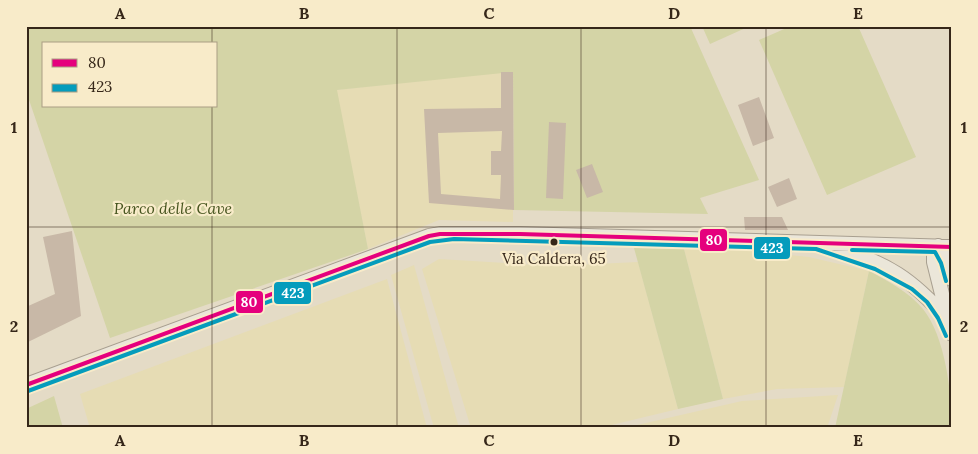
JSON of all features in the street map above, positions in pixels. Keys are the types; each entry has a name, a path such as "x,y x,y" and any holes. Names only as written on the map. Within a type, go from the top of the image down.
{"street":[{"path":"26,385 429,236 454,233 945,247"},
{"path":"816,243 855,254 891,270 924,292 947,319"},
{"path":"945,247 952,279"},
{"path":"945,247 934,252 934,262 952,334"}],"shaded area":[{"path":"513,72 513,222 439,220 368,249 336,90"},
{"path":"684,249 732,249 809,257 869,271 844,387 777,389 723,399"},
{"path":"439,259 554,266 638,262 678,409 599,428 471,428 422,269"},
{"path":"414,265 459,428 434,428 391,275"},
{"path":"387,279 427,428 90,428 80,394"},
{"path":"838,395 827,428 624,428 742,401"}],"green space":[{"name":"Parco delle Cave","path":"26,26 690,26 759,180 700,198 708,214 514,210 513,72 337,90 368,249 110,338 26,91"},
{"path":"702,26 750,26 710,44"},
{"path":"791,26 858,26 916,157 827,195 759,40"},
{"path":"634,248 684,249 723,399 678,409"},
{"path":"869,271 905,292 923,309 931,320 946,366 951,398 952,428 835,428"},
{"path":"54,396 63,428 26,428 26,409"}],"building":[{"path":"501,72 513,72 514,210 429,203 424,109 501,108","holes":["502,131 501,151 491,151 491,175 501,175 500,199 441,194 438,133"]},
{"path":"759,97 774,138 753,146 738,105"},
{"path":"549,122 566,123 563,199 546,198"},
{"path":"592,164 603,192 587,198 576,170"},
{"path":"789,178 797,199 777,207 768,187"},
{"path":"744,217 782,217 788,230 745,230"},
{"path":"72,231 81,316 26,343 26,307 55,294 43,237"}],"transit line":[{"name":"80","path":"26,385 429,236 440,234 520,234 952,247"},
{"name":"423","path":"28,391 430,242 454,239 816,249 875,269 912,289 927,302 938,318 946,336"},
{"name":"423","path":"852,250 935,252 941,263 946,281"}],"place":[{"name":"Via Caldera, 65","path":"554,242"}]}
